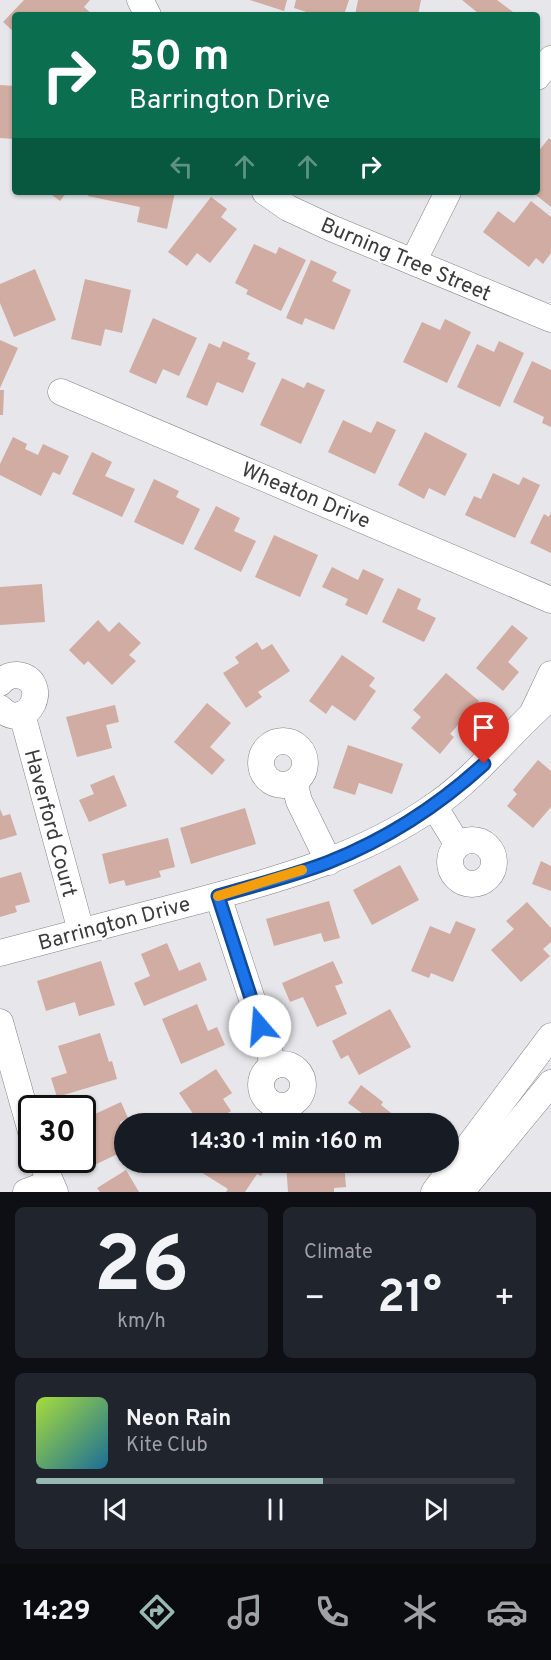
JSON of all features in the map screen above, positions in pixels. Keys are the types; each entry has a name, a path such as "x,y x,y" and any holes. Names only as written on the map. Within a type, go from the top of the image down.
{"street":[{"path":"540,73 551,59"},
{"name":"Burning Tree Street","path":"269,195 288,208 320,223 414,260 551,319"},
{"path":"414,260 446,195"},
{"name":"Wheaton Drive","path":"61,392 551,600"},
{"name":"Barrington Drive","path":"0,953 218,896 329,862 380,838 434,806 484,764 542,705 551,674"},
{"name":"Haverford Court","path":"0,683 10,676 21,676 34,688 35,701 29,710 11,711 81,931"},
{"path":"294,783 299,801 329,862"},
{"path":"434,806 458,845"},
{"path":"218,896 274,1066"},
{"path":"0,1022 21,1095"},
{"path":"435,1192 551,1036"},
{"path":"461,1192 551,1083"},
{"path":"26,1192 53,1188 47,1173"}],"building":[{"path":"24,0 90,0 84,7 90,12 13,12"},
{"path":"250,0 287,0 284,11"},
{"path":"296,0 349,0 345,12 307,12 294,8"},
{"path":"358,0 421,0 419,12 356,12"},
{"path":"462,0 497,0 513,12 477,12"},
{"path":"12,13 12,30 3,22"},
{"path":"0,85 12,86 12,139 0,138"},
{"path":"549,138 551,140 551,207 536,195 540,195 540,149"},
{"path":"52,195 65,195 60,201"},
{"path":"174,195 167,229 137,222 140,207 88,196"},
{"path":"211,197 227,209 221,217 237,229 210,263 197,253 187,266 168,252"},
{"path":"531,201 551,217 551,253 543,264 536,258 529,267 483,232 498,211 514,223"},
{"path":"254,244 276,254 279,247 306,260 281,311 246,294 248,290 235,283"},
{"path":"311,260 337,272 332,281 351,290 334,330 305,318 302,325 286,318"},
{"path":"35,269 56,320 14,337 0,303 0,284"},
{"path":"85,279 131,290 122,333 105,329 101,346 71,339"},
{"path":"153,318 197,338 179,376 163,369 156,384 129,372"},
{"path":"445,319 471,332 447,383 403,362 422,322 440,330"},
{"path":"0,340 18,348 0,388"},
{"path":"223,341 250,353 247,359 256,363 243,393 217,382 207,406 186,397 209,343 220,348"},
{"path":"499,341 524,353 500,407 457,387 477,344 494,352"},
{"path":"532,361 551,370 551,427 542,423 544,417 513,402"},
{"path":"282,378 304,388 307,382 325,390 301,444 260,425"},
{"path":"0,390 4,390 3,415 0,415"},
{"path":"343,420 371,433 377,421 396,430 375,474 328,452"},
{"path":"425,432 467,454 445,496 429,488 424,499 398,485"},
{"path":"13,437 27,444 25,449 38,455 43,444 69,456 60,475 53,472 41,496 0,475 0,464"},
{"path":"92,452 112,462 105,476 135,489 122,517 72,494"},
{"path":"493,473 519,485 523,477 540,485 515,538 465,515 474,496 481,499"},
{"path":"154,479 179,491 176,497 200,509 183,545 134,522"},
{"path":"216,506 240,518 234,531 256,541 241,572 194,549"},
{"path":"551,512 551,553 530,543 544,514 549,517"},
{"path":"274,535 318,555 300,597 255,577"},
{"path":"332,567 358,580 363,569 384,579 367,615 345,605 348,599 322,587"},
{"path":"42,584 45,622 0,625 0,587"},
{"path":"398,588 421,599 417,609 436,618 424,642 382,622"},
{"path":"98,620 109,632 119,622 141,643 129,655 136,661 112,685 88,661 84,665 69,650"},
{"path":"512,625 528,638 508,662 519,672 503,691 476,668"},
{"path":"257,642 262,650 272,644 290,671 258,692 262,697 246,708 223,673 239,663 235,657"},
{"path":"342,655 375,678 369,686 376,691 355,721 332,705 326,714 309,701"},
{"path":"446,673 479,701 450,734 454,737 440,754 411,728 421,717 413,710"},
{"path":"207,703 231,723 210,747 225,760 212,775 174,742"},
{"path":"115,705 119,722 106,725 112,748 77,757 66,717"},
{"path":"348,745 403,764 392,794 359,783 355,795 333,788"},
{"path":"538,760 551,771 551,807 533,828 507,806 517,794 513,790"},
{"path":"114,775 127,806 89,822 79,800 94,794 90,785"},
{"path":"245,808 256,844 191,864 180,828"},
{"path":"0,809 3,816 10,814 17,835 0,840"},
{"path":"168,838 175,867 159,871 161,877 126,886 124,880 109,884 102,854"},
{"path":"541,861 551,866 551,891 532,884"},
{"path":"400,865 419,900 372,925 353,890"},
{"path":"21,872 30,902 15,906 17,912 0,917 0,878"},
{"path":"329,901 340,938 324,942 321,933 274,946 266,919"},
{"path":"527,902 551,928 551,942 543,949 550,956 521,982 491,950 514,929 506,921"},
{"path":"456,921 476,929 453,982 431,973 429,978 411,971 430,926 450,934"},
{"path":"167,943 179,971 200,962 207,980 144,1006 134,983 150,976 141,954"},
{"path":"101,961 115,1005 79,1016 75,1002 46,1011 37,981"},
{"path":"333,961 343,983 335,986 347,1014 317,1027 303,997 290,1002 282,983"},
{"path":"197,1004 208,1031 217,1027 225,1045 181,1064 162,1019"},
{"path":"390,1009 411,1047 359,1075 348,1055 341,1059 332,1041"},
{"path":"100,1033 117,1079 64,1095 56,1095 51,1078 67,1073 58,1046"},
{"path":"216,1069 232,1093 223,1099 231,1111 228,1113 193,1113 179,1093"},
{"path":"361,1085 383,1102 381,1105 391,1113 362,1113 348,1103"},
{"path":"121,1102 126,1113 114,1113 114,1156 96,1164 96,1114"},
{"path":"121,1173 128,1173 139,1192 100,1192 97,1188"},
{"path":"203,1173 263,1173 261,1176 257,1174 245,1192 226,1192 228,1189"},
{"path":"287,1173 345,1173 346,1187 334,1188 334,1192 288,1192"}],"slow traffic":[{"path":"218,896 302,870"}],"route":[{"path":"260,1026 218,896 329,862 380,838 434,806 484,764"}]}
